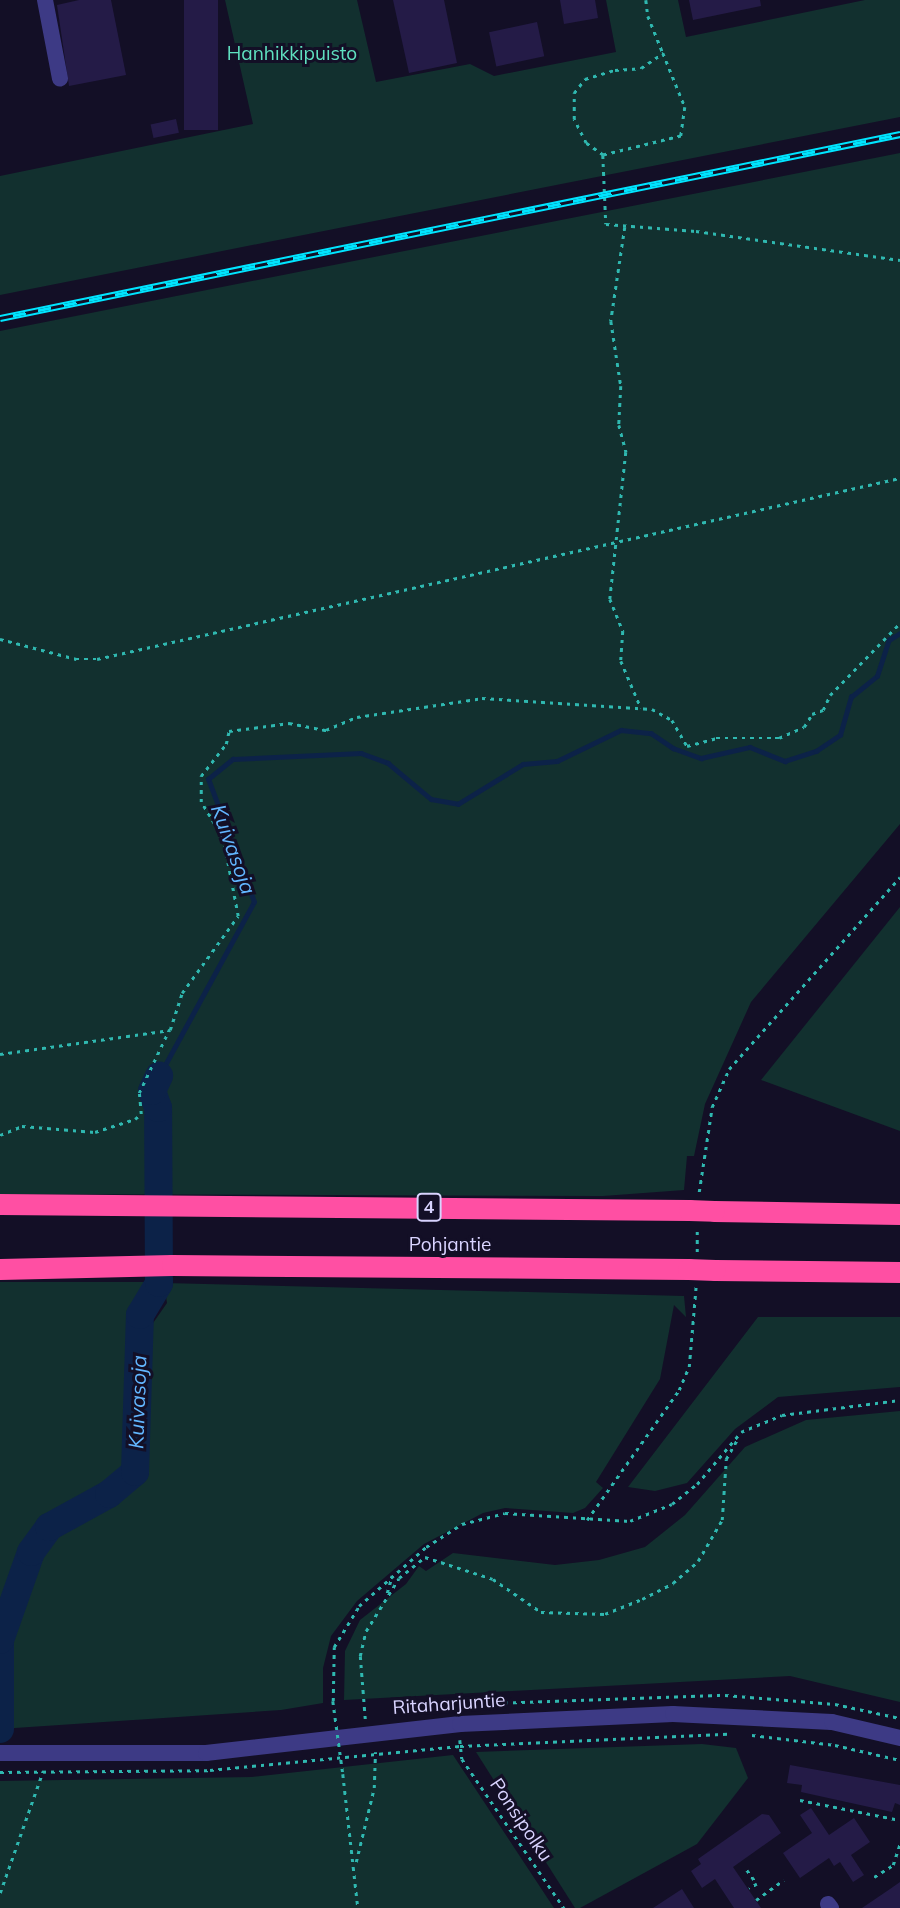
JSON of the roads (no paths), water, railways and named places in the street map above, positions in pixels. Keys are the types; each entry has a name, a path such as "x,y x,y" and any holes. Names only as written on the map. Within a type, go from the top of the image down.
{"highway":[{"name":"Pohjantie","path":"0,1204 900,1213"},
{"name":"Pohjantie","path":"0,1269 172,1265 900,1272"}],"street":[{"path":"45,0 60,79"},
{"name":"Ritaharjuntie","path":"0,1754 206,1753 366,1732 512,1721 725,1714 832,1722 900,1738"}],"waterway":[{"name":"Kuivasoja","path":"159,1076 254,902 208,779 233,759 361,753 388,763 431,799 458,804 523,764 557,761 621,730 651,733 673,748 701,758 750,747 785,761 816,751 840,735 851,697 877,676 889,640 900,633"},
{"name":"Kuivasoja","path":"0,1729 0,1640 31,1552 49,1527 109,1494 135,1472 140,1315 159,1283 158,1108 152,1091 159,1076"}],"railway":[{"path":"0,318 900,134"}],"park label":[{"name":"Hanhikkipuisto","path":"292,54"}]}
